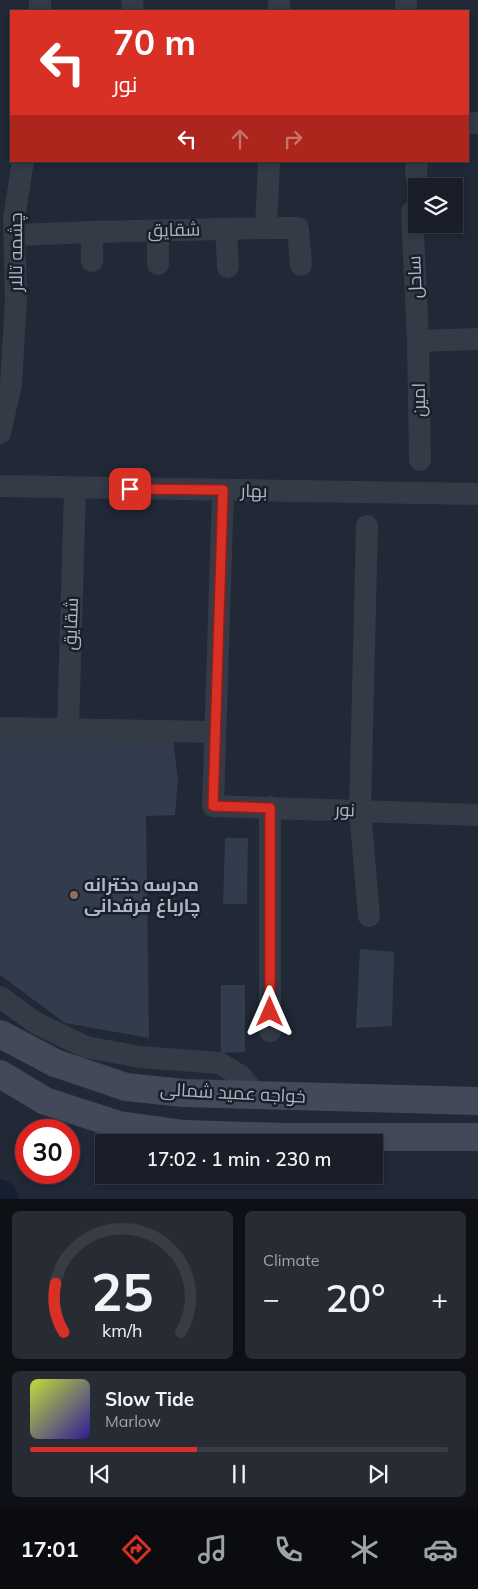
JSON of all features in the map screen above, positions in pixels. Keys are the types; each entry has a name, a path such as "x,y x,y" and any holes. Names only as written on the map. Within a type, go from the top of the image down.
{"main road":[{"name":"خواجه عمید شمالی","path":"0,1034 54,1063 126,1086 183,1093 478,1101"},
{"path":"0,1074 45,1101 120,1125 184,1134 285,1137 478,1137"}],"street":[{"name":"چشمه تالار","path":"0,432 11,384 16,301 14,218 23,162"},
{"path":"266,228 270,162"},
{"name":"شقایق","path":"15,235 298,228 301,265"},
{"path":"226,229 228,268"},
{"path":"158,230 158,264"},
{"path":"92,232 92,261"},
{"name":"ساحل","path":"413,233 418,341"},
{"path":"418,341 478,339"},
{"name":"امین","path":"418,341 420,460"},
{"name":"بهار","path":"0,486 478,494"},
{"name":"شقایق","path":"68,730 75,488"},
{"path":"0,728 215,732 223,490"},
{"path":"367,526 360,811 368,916"},
{"name":"نور","path":"215,732 213,806 478,815"},
{"path":"270,808 270,1031"},
{"path":"0,997 36,1023 86,1047 140,1057 219,1063 241,1076 257,1096"}],"building":[{"name":"مدرسه دخترانه چارباغ فرقدانی","path":"0,736 173,740 178,780 175,815 146,816 149,1038 65,1023 0,975"},
{"path":"225,838 248,838 247,904 223,904"},
{"path":"360,949 394,952 392,1026 356,1028"},
{"path":"221,985 245,985 245,1052 221,1053"}],"place":[{"name":"مدرسه دخترانه چارباغ فرقدانی","path":"74,895"}],"route":[{"path":"130,489 223,490 213,806 270,808 270,1012"}]}
